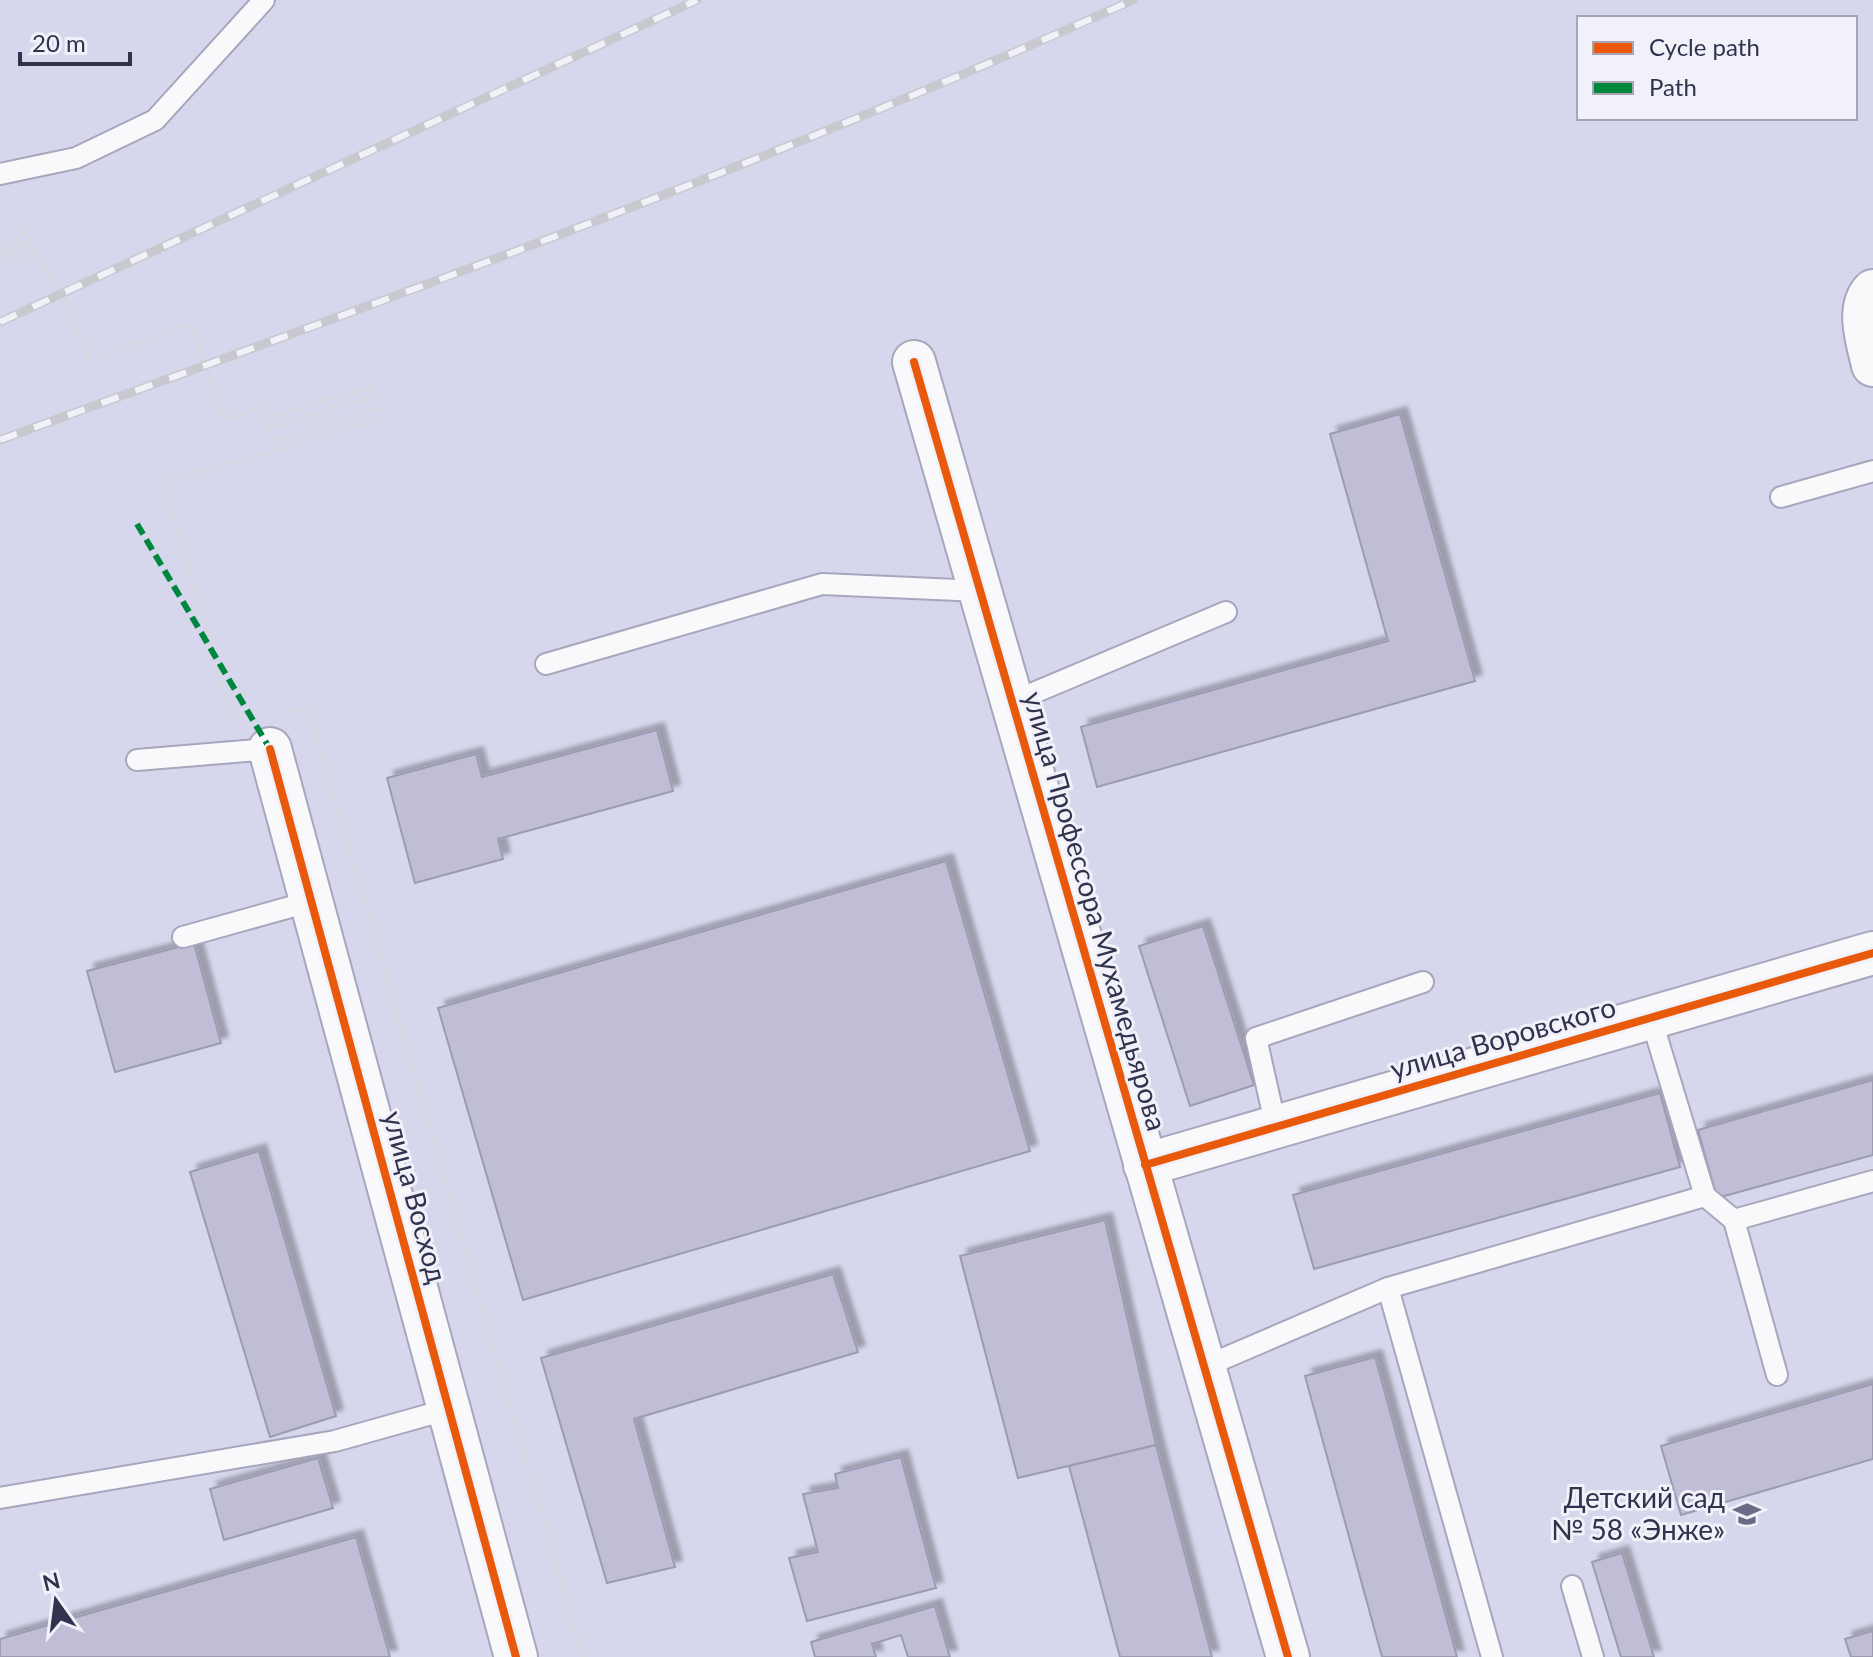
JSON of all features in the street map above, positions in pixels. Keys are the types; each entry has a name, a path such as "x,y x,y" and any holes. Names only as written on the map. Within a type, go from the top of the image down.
{"street":[{"path":"1873,291 1866,298 1864,325 1873,365"},
{"name":"улица Профессора Мухамедьярова","path":"914,362 1288,1657"},
{"name":"улица Восход","path":"270,749 516,1657"},
{"name":"улица Воровского","path":"1145,1165 1873,953"}],"lane":[{"path":"0,174 76,158 155,120 264,0"},
{"path":"1781,497 1873,471"},
{"path":"546,664 822,584 980,591"},
{"path":"1012,702 1226,612"},
{"path":"137,760 270,749"},
{"path":"183,937 312,901"},
{"path":"1276,1127 1256,1038 1423,982"},
{"path":"1651,1018 1705,1196 1734,1220 1777,1375"},
{"path":"1734,1220 1873,1181"},
{"path":"1204,1367 1388,1288 1705,1196"},
{"path":"1388,1288 1492,1657"},
{"path":"0,1498 335,1441 449,1409"},
{"path":"1572,1586 1593,1657"}],"path":[{"path":"0,246 26,234 21,224"},
{"path":"0,253 30,239 32,244 0,261 2,265 35,250 61,293 89,359 192,325 223,420 262,406 265,418 373,386 374,396 268,428 273,442 378,407 378,419 166,480 173,513"}],"building":[{"path":"1400,414 1475,681 1097,787 1081,727 1388,641 1330,434"},
{"path":"657,730 673,791 498,839 503,859 415,883 387,778 476,754 482,777"},
{"path":"946,861 1030,1151 523,1300 438,1008"},
{"path":"1203,926 1254,1085 1190,1106 1139,946"},
{"path":"194,943 221,1043 115,1072 87,971"},
{"path":"1873,1080 1873,1155 1717,1198 1698,1130"},
{"path":"1660,1093 1680,1167 1314,1269 1293,1195"},
{"path":"259,1151 336,1416 270,1437 190,1172"},
{"path":"1105,1220 1156,1445 1018,1478 960,1256"},
{"path":"833,1274 858,1352 634,1419 675,1567 607,1583 541,1358"},
{"path":"1375,1357 1457,1657 1382,1657 1305,1376"},
{"path":"1873,1384 1873,1459 1681,1515 1661,1446"},
{"path":"1156,1445 1212,1657 1120,1657 1069,1466"},
{"path":"901,1457 936,1588 807,1621 789,1558 818,1552 803,1494 838,1488 835,1474"},
{"path":"318,1458 333,1508 224,1540 210,1489"},
{"path":"356,1537 390,1657 0,1657 0,1639"},
{"path":"1622,1553 1654,1657 1621,1657 1592,1562"},
{"path":"935,1606 950,1657 908,1657 901,1635 872,1644 876,1657 815,1657 811,1642"},
{"path":"1873,1631 1873,1657 1851,1657 1845,1639"}],"railway":[{"path":"0,322 697,0"},
{"path":"0,440 428,284 712,176 853,120 1133,0"}],"marked path":[{"path":"137,524 270,749"}],"cycle path":[{"path":"914,362 1288,1657"},
{"path":"270,749 516,1657"},
{"path":"1145,1165 1873,953"}],"place":[{"name":"Детский сад № 58 «Энже»","path":"1747,1514"}]}
